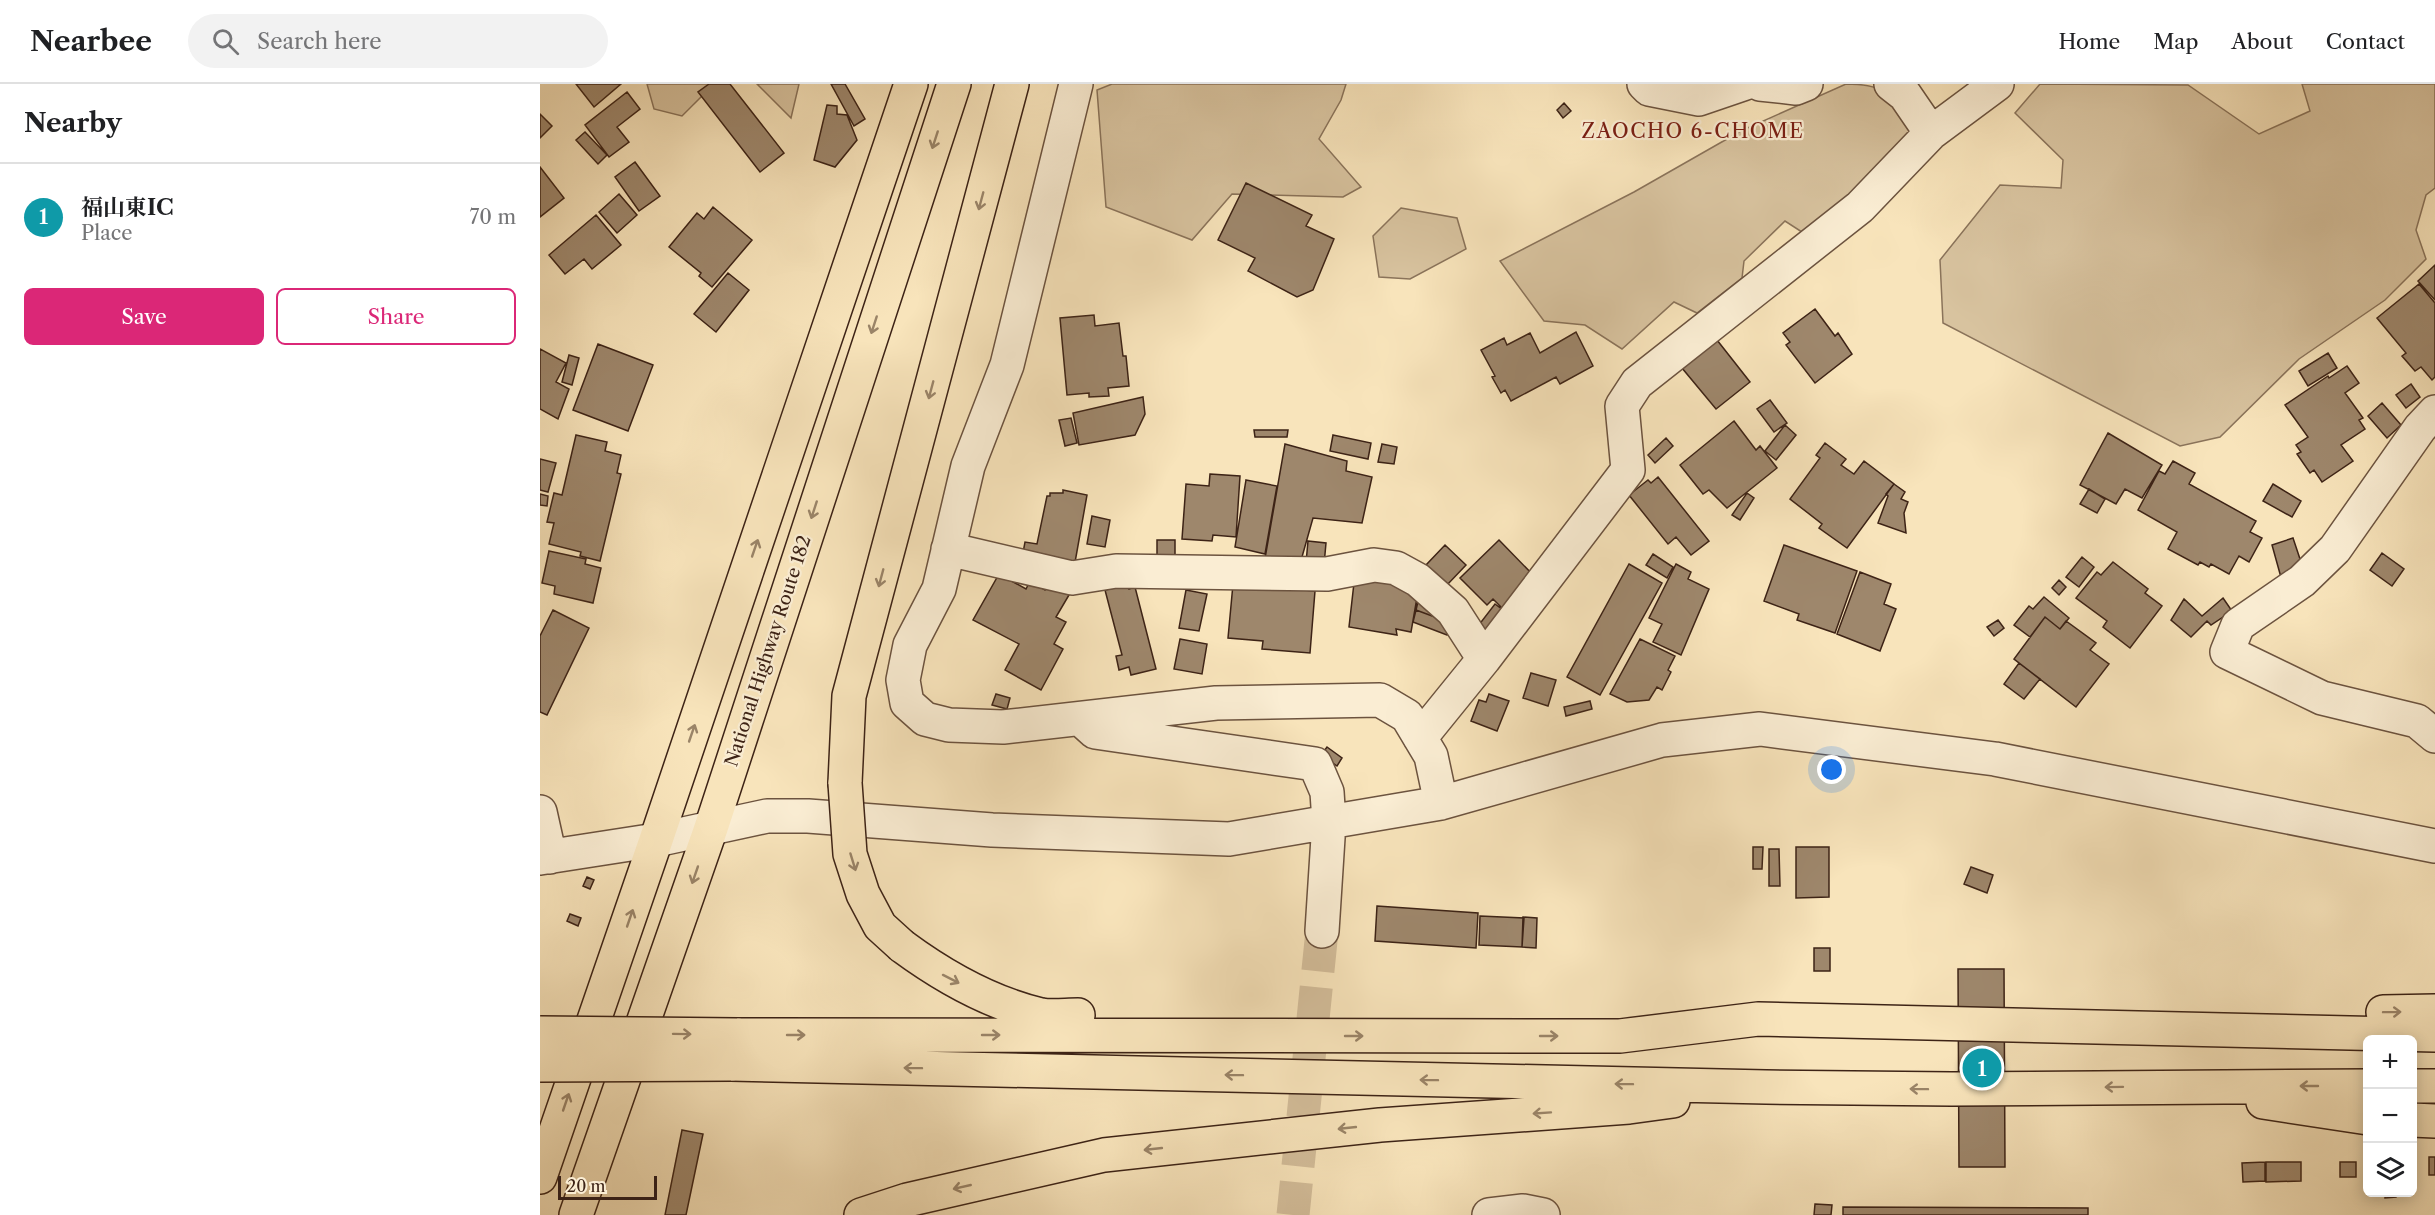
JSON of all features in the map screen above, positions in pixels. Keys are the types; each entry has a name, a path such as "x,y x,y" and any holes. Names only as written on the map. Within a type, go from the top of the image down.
{"highway":[{"path":"540,1177 911,84"},
{"name":"National Highway Route 182","path":"576,1215 711,828 954,84"},
{"path":"1012,84 849,696 845,783 850,854 863,894 880,926 902,946 939,973 977,992 1043,1016 1616,1014 2435,1035"},
{"path":"2166,1028 2349,1013 2435,1011"},
{"path":"540,1065 734,1050 1620,1036 1758,1019"},
{"path":"540,1033 734,1050 1766,1087 1952,1089 2363,1086"},
{"path":"2170,1086 2363,1117"},
{"path":"2417,1086 2435,1086"},
{"path":"861,1215 907,1200 1104,1155 1380,1125 1629,1107 1766,1087"},
{"path":"2417,1120 2435,1121"}],"street":[{"path":"1076,84 1007,365 968,466 939,589 910,645 903,680 907,703 925,719 949,725 1003,727 1216,703 1380,700 1407,716 1431,756 1441,803"},
{"path":"1644,84 1648,89 1699,99 1743,84"},
{"path":"1760,84 1796,88 1806,84"},
{"path":"1891,84 1905,95 1931,133"},
{"path":"1420,738 1484,659 1628,470 1622,406 1637,383 1860,207 1931,133 1997,84"},
{"path":"2435,412 2420,428 2335,549 2302,581 2238,625 2227,652 2322,698 2417,721 2435,736"},
{"path":"948,549 1072,578 1116,571 1327,574 1374,565 1396,568 1418,580 1453,611 1484,659"},
{"path":"1080,718 1095,732 1315,764 1327,792 1329,822 1322,931"},
{"path":"540,812 545,858 656,840 767,816 808,816 992,831 1228,839 1441,803 1662,740 1760,729 1995,759 2435,846"},
{"path":"1490,1215 1523,1211 1543,1215"}],"shaded area":[{"path":"647,84 714,84 682,116 654,109"},
{"path":"757,84 799,84 791,118"},
{"path":"1112,84 1346,84 1341,100 1319,139 1361,187 1343,197 1232,194 1192,240 1106,207 1097,90"},
{"path":"1846,84 1880,89 1894,100 1915,126 1849,197 1805,234 1785,221 1744,261 1742,278 1697,313 1674,302 1622,349 1585,325 1544,321 1500,261 1634,192 1741,131"},
{"path":"2040,84 2188,85 2259,134 2310,111 2302,84 2435,84 2435,188 2426,195 2416,230 2426,259 2385,300 2299,359 2220,437 2180,446 1943,323 1940,260 2000,185 2061,188 2063,160 2015,113"},
{"path":"1401,208 1457,218 1466,249 1410,279 1379,277 1373,236"}],"building":[{"path":"576,84 621,84 594,107"},
{"path":"709,84 730,84 784,153 760,172 698,92"},
{"path":"831,84 845,84 865,119 854,126"},
{"path":"627,92 640,109 617,127 629,142 609,157 585,125"},
{"path":"1564,103 1571,111 1563,118 1557,110"},
{"path":"827,105 837,106 837,114 847,115 857,140 835,167 814,160"},
{"path":"540,114 552,126 540,138"},
{"path":"585,132 607,155 598,164 576,140"},
{"path":"635,162 660,196 639,211 615,177"},
{"path":"540,167 564,198 540,217"},
{"path":"1246,183 1312,215 1306,226 1334,239 1313,290 1297,297 1248,271 1255,258 1218,240"},
{"path":"619,194 637,215 617,233 599,212"},
{"path":"713,207 752,240 712,287 699,276 701,273 669,247 697,213 704,219"},
{"path":"596,215 621,245 592,269 584,259 565,274 549,255"},
{"path":"2435,265 2435,300 2418,281"},
{"path":"728,273 749,290 716,332 694,314"},
{"path":"2419,284 2435,303 2435,377 2432,380 2421,367 2415,371 2402,356 2406,353 2377,318"},
{"path":"1815,309 1835,336 1838,333 1852,354 1815,383 1786,345 1790,342 1783,333"},
{"path":"1094,315 1095,326 1119,323 1129,386 1108,388 1109,396 1089,397 1089,393 1067,395 1060,318"},
{"path":"1576,332 1593,366 1560,384 1556,377 1511,401 1505,390 1501,393 1481,350 1504,338 1507,345 1530,333 1540,353"},
{"path":"1717,340 1750,382 1716,409 1682,368"},
{"path":"598,344 653,365 628,431 573,410"},
{"path":"540,349 566,363 556,382 569,389 558,419 540,409"},
{"path":"2328,353 2337,368 2308,386 2299,371"},
{"path":"569,355 579,358 572,385 562,382"},
{"path":"2347,366 2359,383 2345,393 2363,418 2359,420 2365,429 2341,445 2353,461 2322,482 2314,470 2310,473 2297,454 2301,452 2296,445 2308,437 2285,405"},
{"path":"2411,384 2420,397 2406,408 2396,395"},
{"path":"1143,397 1145,414 1135,435 1079,445 1073,413"},
{"path":"1770,400 1787,423 1774,432 1757,409"},
{"path":"2382,403 2401,425 2387,438 2368,416"},
{"path":"1071,418 1077,443 1065,446 1059,420"},
{"path":"1734,421 1756,450 1760,446 1777,468 1727,508 1709,490 1703,494 1680,465"},
{"path":"1785,425 1796,435 1776,460 1765,451"},
{"path":"1254,430 1288,430 1287,437 1255,437"},
{"path":"2108,433 2162,465 2142,498 2125,489 2116,504 2080,485"},
{"path":"576,435 607,442 605,451 621,455 617,473 621,474 600,561 580,556 581,552 549,544 554,523 547,522 554,493 562,495"},
{"path":"1333,435 1371,443 1368,459 1330,451"},
{"path":"1666,438 1673,446 1655,463 1648,455"},
{"path":"1825,443 1846,459 1841,465 1854,474 1864,461 1894,484 1847,548 1819,528 1822,524 1790,499 1820,458 1816,455"},
{"path":"1285,444 1347,461 1346,471 1372,477 1362,523 1313,518 1300,564 1264,564"},
{"path":"1382,444 1397,447 1394,464 1378,462"},
{"path":"540,459 556,463 548,492 540,490"},
{"path":"2173,461 2195,473 2189,484 2256,521 2250,532 2262,538 2249,562 2239,556 2229,574 2211,564 2209,567 2200,562 2198,565 2168,549 2177,532 2138,510 2159,471 2165,474"},
{"path":"1210,474 1240,476 1236,537 1213,535 1212,541 1182,539 1186,484 1209,486"},
{"path":"1658,477 1709,541 1691,555 1676,537 1668,544 1629,495 1648,480 1651,483"},
{"path":"1246,480 1277,486 1265,554 1235,547"},
{"path":"1894,484 1905,492 1901,499 1908,502 1904,513 1906,533 1878,523 1888,496 1886,494"},
{"path":"2273,484 2301,501 2292,517 2263,501"},
{"path":"2089,489 2105,499 2097,513 2080,504"},
{"path":"1063,490 1087,495 1074,568 1022,558 1025,542 1037,544 1047,496 1050,496 1050,493 1063,493"},
{"path":"1747,493 1754,498 1740,520 1732,515"},
{"path":"540,494 548,496 547,506 540,505"},
{"path":"1092,516 1110,520 1105,547 1087,544"},
{"path":"2293,538 2303,568 2282,581 2272,545"},
{"path":"1157,540 1175,540 1175,563 1157,563"},
{"path":"1499,540 1536,578 1504,610 1493,599 1487,605 1460,578"},
{"path":"1308,541 1326,543 1324,565 1306,563"},
{"path":"1445,545 1466,565 1447,585 1426,565"},
{"path":"1784,545 1857,571 1835,633 1797,620 1799,614 1764,601"},
{"path":"549,551 586,559 585,564 601,568 593,603 554,594 555,586 542,583"},
{"path":"2382,553 2404,569 2392,586 2370,570"},
{"path":"1653,554 1673,567 1667,578 1646,565"},
{"path":"2082,557 2094,567 2079,587 2066,577"},
{"path":"2113,562 2148,589 2145,593 2162,606 2130,648 2103,627 2107,621 2076,598 2097,572 2101,575"},
{"path":"1629,564 1662,583 1600,695 1567,677"},
{"path":"1676,564 1691,572 1688,579 1709,589 1681,655 1653,642 1662,624 1649,618"},
{"path":"1860,572 1891,584 1884,604 1896,609 1880,651 1837,634"},
{"path":"999,574 1026,589 1030,581 1045,590 1048,584 1069,595 1056,617 1066,622 1054,644 1063,649 1041,690 1005,670 1019,644 973,620"},
{"path":"1390,578 1418,592 1411,632 1396,629 1397,635 1349,627 1354,583"},
{"path":"2059,580 2066,587 2059,595 2052,588"},
{"path":"1233,584 1315,591 1310,653 1262,649 1263,641 1228,638"},
{"path":"1128,585 1129,589 1135,587 1156,669 1131,675 1129,667 1119,670 1116,656 1122,655 1105,590"},
{"path":"1186,590 1207,594 1199,631 1179,628"},
{"path":"1420,593 1451,623 1416,610"},
{"path":"2044,597 2069,618 2060,629 2045,617 2030,637 2014,625 2029,606 2033,609"},
{"path":"2223,598 2232,611 2211,625 2207,621 2191,637 2171,620 2184,599 2202,616"},
{"path":"1495,604 1507,613 1490,635 1478,626"},
{"path":"553,610 589,628 547,715 540,712 540,636"},
{"path":"1416,610 1451,623 1447,635 1413,622"},
{"path":"2045,617 2060,629 2066,621 2096,643 2090,650 2109,664 2076,707 2014,659"},
{"path":"1998,620 2004,628 1994,636 1987,627"},
{"path":"1180,639 1207,644 1202,674 1174,669"},
{"path":"1640,639 1675,656 1668,670 1671,672 1662,690 1657,687 1649,700 1627,702 1610,694"},
{"path":"2019,663 2040,679 2024,699 2004,684"},
{"path":"1531,673 1556,680 1548,706 1523,698"},
{"path":"996,694 1010,698 1007,709 992,705"},
{"path":"1489,694 1509,701 1497,731 1471,721 1479,700 1486,702"},
{"path":"1590,701 1592,709 1566,716 1564,707"},
{"path":"1327,747 1342,758 1337,766 1321,755"},
{"path":"1753,847 1763,847 1762,869 1753,869"},
{"path":"1796,847 1829,847 1829,897 1796,898"},
{"path":"1769,849 1779,849 1780,886 1769,886"},
{"path":"1971,867 1993,875 1987,893 1964,884"},
{"path":"587,877 594,880 590,889 583,886"},
{"path":"1377,906 1478,913 1476,948 1375,941"},
{"path":"570,914 581,918 578,926 567,921"},
{"path":"1480,916 1524,918 1522,947 1479,945"},
{"path":"1523,917 1537,918 1536,948 1522,947"},
{"path":"1814,948 1830,948 1830,971 1814,971"},
{"path":"1958,969 2004,969 2005,1167 1959,1167"},
{"path":"682,1130 703,1134 686,1215 665,1215"},
{"path":"2429,1157 2435,1157 2435,1175 2429,1175"},
{"path":"2265,1162 2265,1181 2243,1182 2242,1163"},
{"path":"2266,1162 2301,1162 2301,1181 2266,1182"},
{"path":"2340,1162 2356,1162 2356,1177 2340,1177"},
{"path":"1815,1204 1832,1205 1831,1215 1814,1215"},
{"path":"1843,1207 2088,1208 2088,1215 1843,1215"}],"tunnel":[{"path":"1293,1215 1322,931"}],"place":[{"name":"福山東IC","path":"1982,1068"}],"district":[{"name":"ZAOCHO 6-CHOME","path":"1693,131"}]}
